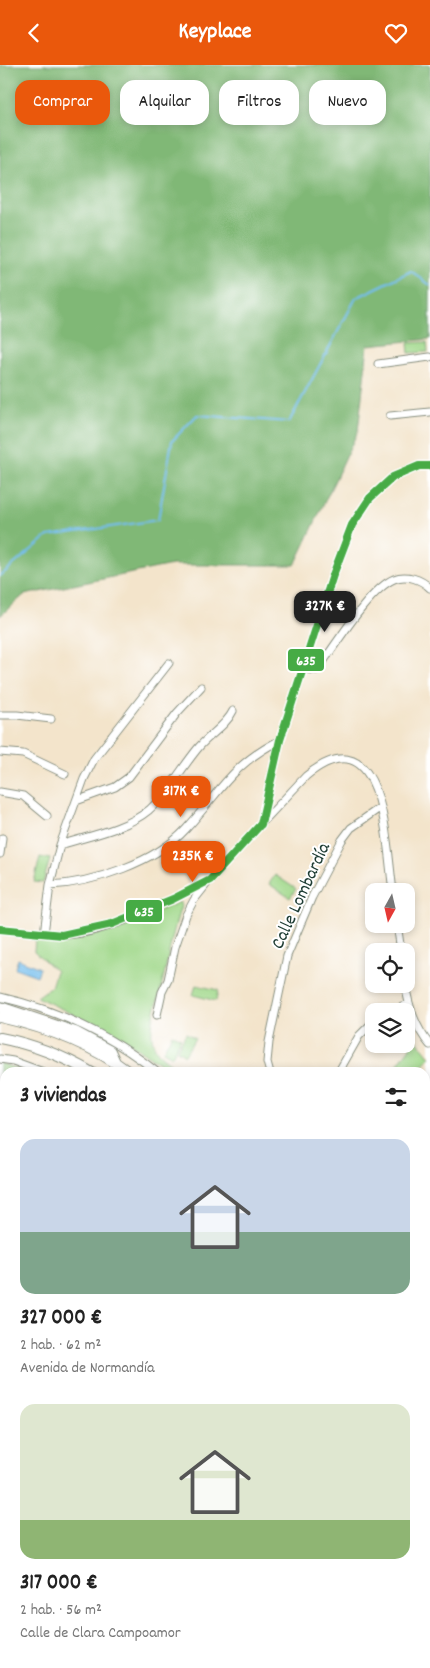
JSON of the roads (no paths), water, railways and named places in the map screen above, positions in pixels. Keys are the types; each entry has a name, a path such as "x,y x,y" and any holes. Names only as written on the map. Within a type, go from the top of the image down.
{"highway":[{"path":"0,1007 75,1032 110,1051 115,1062"},
{"path":"0,1017 63,1036 122,1067"},
{"path":"0,1038 19,1042 72,1061 82,1067"}],"street":[{"path":"378,364 430,357"},
{"path":"390,416 430,412"},
{"path":"261,824 280,741 333,575 352,525 370,498 393,477 418,466 430,466"},
{"path":"302,669 317,670 369,600 394,579 404,577 415,579 430,587"},
{"path":"44,934 50,885 60,845 84,779 94,759 169,663"},
{"path":"76,801 115,787 129,777 177,713 201,687"},
{"path":"60,845 116,827 147,811 157,802 200,745 230,718 233,711"},
{"path":"0,715 51,719"},
{"path":"50,885 89,879 148,857 167,846 185,830 227,777 257,752 280,741"},
{"path":"0,752 23,754 65,774"},
{"path":"157,1015 162,992 168,980 175,947 186,915 194,900 261,824 306,776 320,764 344,758 356,761 366,769 374,781 381,807 391,883"},
{"path":"0,792 23,796 47,816"},
{"name":"Calle Lombardía","path":"268,1067 269,1042 287,956 312,897 351,828 381,807"},
{"path":"0,854 2,839"},
{"path":"0,929 62,935 96,930 173,899 210,880"},
{"path":"173,899 194,900"},
{"path":"0,997 30,1004 88,1027 132,1052 151,1067"},
{"path":"415,1022 419,1032 430,1045"},
{"path":"341,1067 359,1036 365,1030"},
{"path":"0,1059 30,1067"}],"water":[{"path":"18,959 40,968 37,976 15,968"}],"waterway":[{"path":"0,576 48,536 158,520 172,441 197,415 289,422 356,298 411,271 430,285"}]}
